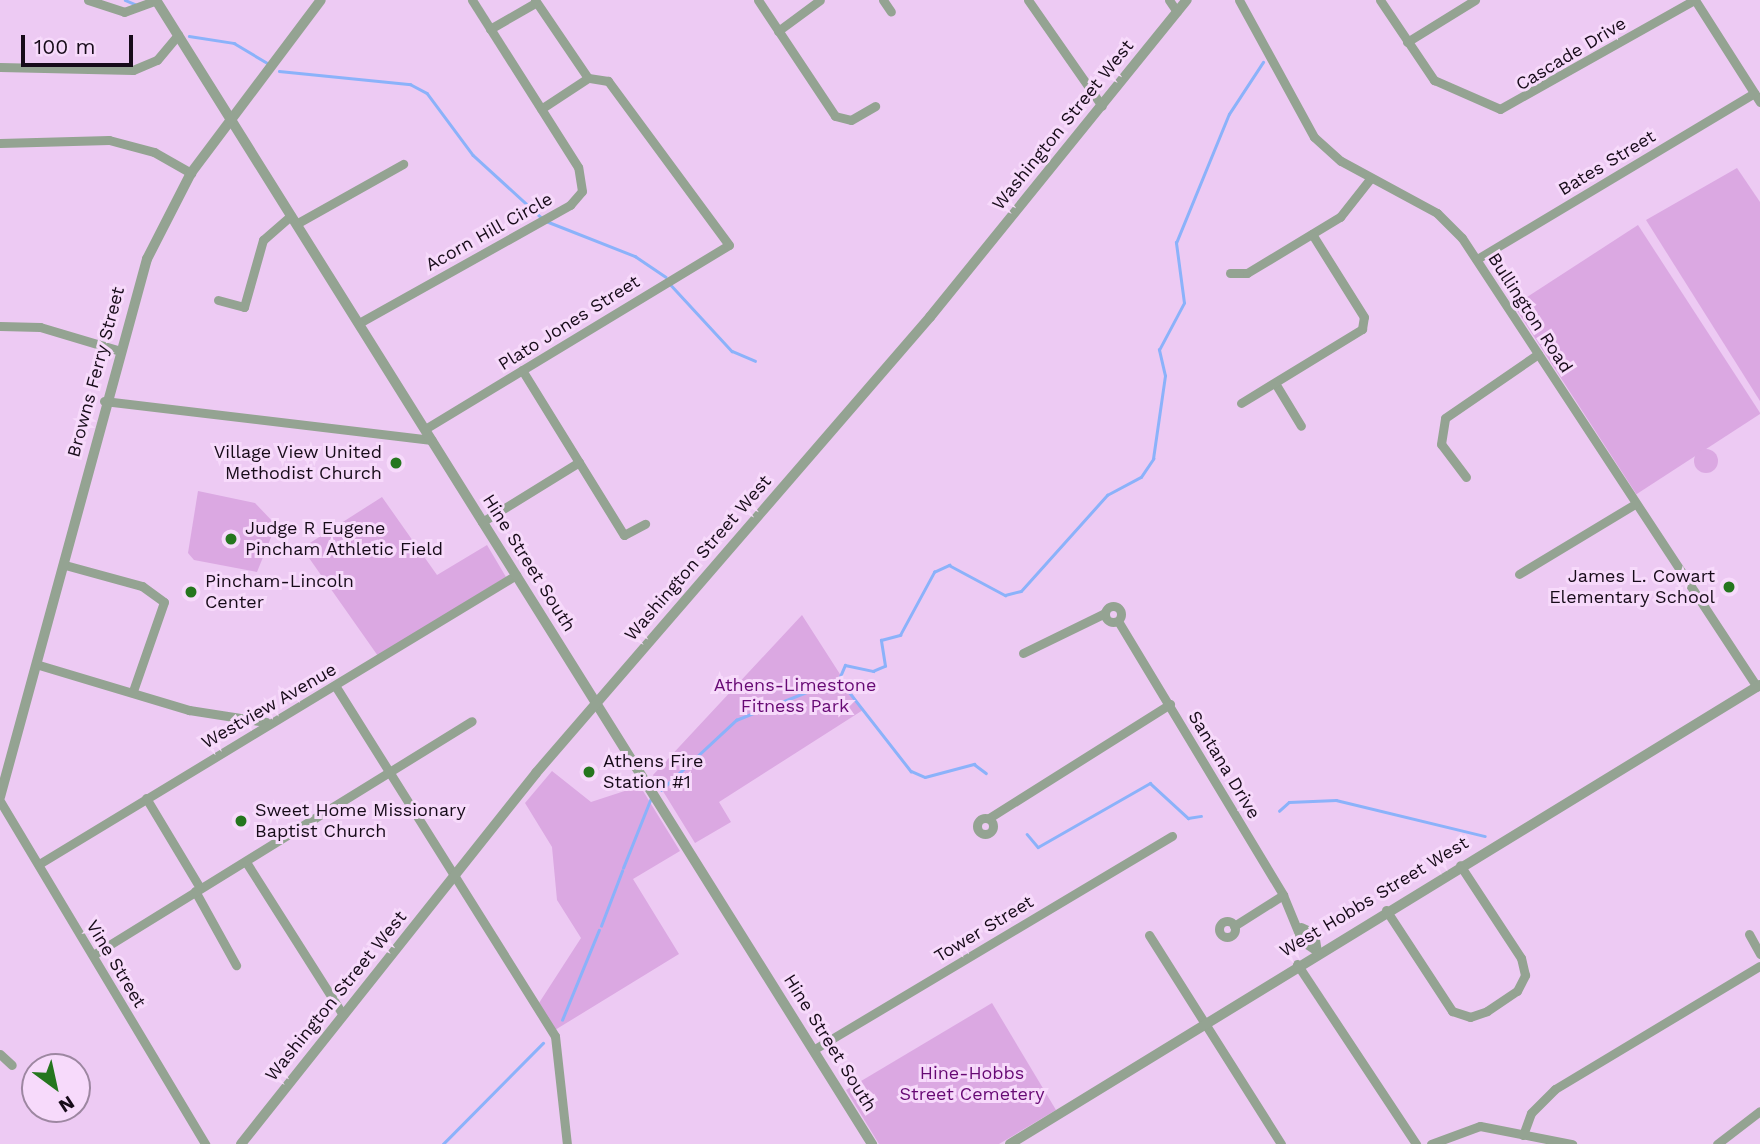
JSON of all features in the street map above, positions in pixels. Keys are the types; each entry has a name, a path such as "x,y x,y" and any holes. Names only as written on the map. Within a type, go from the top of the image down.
{"street":[{"path":"88,0 124,12 157,0"},
{"name":"Hine Street South","path":"157,0 872,1144"},
{"name":"Browns Ferry Street","path":"0,799 4,769 39,665 117,351 147,259 191,173 320,0"},
{"name":"Acorn Hill Circle","path":"359,323 577,199 585,183 472,0"},
{"path":"758,0 835,116 851,120 875,106"},
{"path":"778,31 820,0"},
{"path":"883,0 891,12"},
{"path":"1028,0 1101,106"},
{"path":"1169,0 1177,12"},
{"name":"Washington Street West","path":"241,1144 597,703 930,317 1187,0"},
{"name":"Bullington Road","path":"1239,0 1302,123 1326,150 1370,179 1437,213 1477,259 1635,504 1758,686"},
{"name":"Cascade Drive","path":"1380,0 1407,42 1441,86 1491,107 1508,108 1695,0"},
{"path":"1407,42 1475,0"},
{"path":"1695,0 1760,102"},
{"path":"490,29 535,2 588,78 541,109"},
{"path":"0,67 133,70 150,65 178,35"},
{"name":"Plato Jones Street","path":"425,429 729,245 615,88 600,75 588,78"},
{"name":"Bates Street","path":"1477,259 1754,93"},
{"path":"0,144 109,140 155,152 191,173"},
{"path":"218,300 244,307 263,240 293,220 403,164"},
{"path":"1230,273 1247,273 1340,217 1370,179"},
{"path":"1241,403 1367,327 1312,234"},
{"path":"0,326 40,327 117,351"},
{"path":"1466,477 1441,444 1445,418 1538,354"},
{"path":"522,370 624,535 645,524"},
{"path":"1275,383 1301,426"},
{"path":"104,401 432,440"},
{"path":"482,522 579,462"},
{"path":"1519,574 1635,504"},
{"path":"65,565 142,586 164,602 133,691"},
{"name":"Westview Avenue","path":"39,864 266,722 336,687 516,575"},
{"name":"Santana Drive","path":"1023,653 1105,613 1108,620 1118,621 1301,927 1314,933 1317,951"},
{"path":"39,665 133,691 189,710 266,722"},
{"name":"West Hobbs Street West","path":"1010,1144 1317,951 1758,686"},
{"path":"336,687 555,1036 567,1144"},
{"path":"989,818 1170,704"},
{"path":"93,955 391,774 472,721"},
{"path":"146,798 198,890 236,965"},
{"name":"Vine Street","path":"0,799 205,1144"},
{"name":"Tower Street","path":"813,1050 1172,836"},
{"path":"246,862 343,1015"},
{"path":"1386,910 1452,1011 1470,1017 1487,1011 1517,991 1525,975 1521,958 1460,865"},
{"path":"1234,926 1283,895"},
{"path":"1749,934 1760,954"},
{"path":"1149,935 1281,1144"},
{"path":"1297,964 1416,1144"},
{"path":"1523,1135 1531,1112 1555,1089 1760,967"},
{"path":"0,1054 12,1065"},
{"path":"1717,1144 1760,1111"},
{"path":"1431,1144 1480,1126 1572,1144"}],"green space":[{"path":"1737,168 1760,202 1760,401 1646,220"},
{"path":"1638,225 1760,414 1636,494 1514,306"},
{"path":"1706,449 1715,452 1718,461 1715,470 1706,473 1697,470 1694,461 1697,452"},
{"name":"Judge R Eugene Pincham Athletic Field","path":"198,491 255,503 276,525 257,572 194,560 188,553"},
{"path":"382,497 437,575 487,545 506,577 378,656 302,548"},
{"name":"Athens-Limestone Fitness Park","path":"802,615 863,710 719,802 731,822 695,843 653,775"},
{"path":"552,771 591,802 640,786 680,851 633,879 679,954 555,1030 539,1003 581,938 557,900 552,847 525,803"},
{"name":"Hine-Hobbs Street Cemetery","path":"992,1003 1056,1110 999,1144 879,1144 846,1090"}],"waterway":[{"path":"125,0 135,4"},
{"path":"189,36 234,43 267,63"},
{"path":"839,679 845,665 873,671 885,666 881,640 900,635 934,572 949,565 1005,595 1021,591 1107,495 1141,477 1153,459 1165,376 1159,350 1184,303 1176,243 1229,114 1263,62"},
{"path":"279,71 410,84 427,93 473,155 541,217"},
{"path":"546,221 635,256 666,277"},
{"path":"671,285 732,351 755,361"},
{"path":"839,679 911,771 925,777 974,764 986,773"},
{"path":"661,790 736,720 839,679"},
{"path":"1027,834 1038,847 1150,783 1188,818 1201,816"},
{"path":"623,868 651,798"},
{"path":"1279,811 1289,802 1336,800 1485,836"},
{"path":"601,926 622,871"},
{"path":"562,1020 599,930"},
{"path":"443,1144 543,1043"}],"place":[{"name":"Village View United Methodist Church","path":"396,463"},
{"name":"Judge R Eugene Pincham Athletic Field","path":"231,539"},
{"name":"James L. Cowart Elementary School","path":"1729,587"},
{"name":"Pincham-Lincoln Center","path":"191,592"},
{"name":"Athens Fire Station #1","path":"589,772"},
{"name":"Sweet Home Missionary Baptist Church","path":"241,821"}]}
